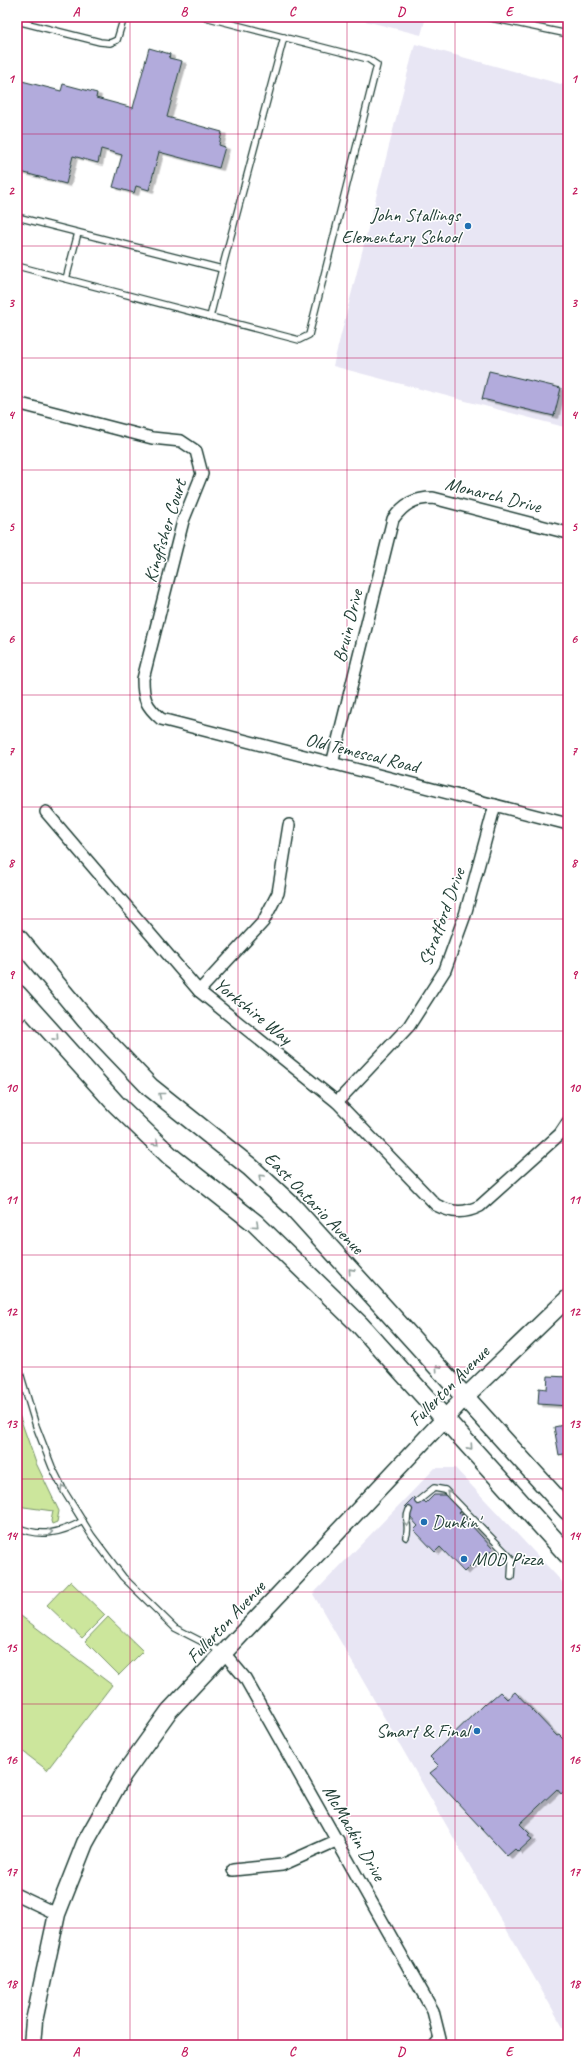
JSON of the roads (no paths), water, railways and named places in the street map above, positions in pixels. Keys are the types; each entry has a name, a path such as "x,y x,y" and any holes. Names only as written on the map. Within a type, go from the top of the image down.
{"main road":[{"name":"East Ontario Avenue","path":"17,937 86,1020 150,1087 250,1167 292,1206 568,1511"},
{"path":"17,994 22,1017 170,1156 255,1223 360,1326 568,1555"},
{"name":"Fullerton Avenue","path":"32,2045 34,2021 57,1914 85,1843 123,1775 168,1711 444,1418 568,1298"}],"street":[{"name":"Kingfisher Court","path":"17,403 152,438 181,440 196,452 202,474 183,521 143,679 143,695 150,709"},
{"name":"Monarch Drive","path":"408,502 420,498 434,498 568,533"},
{"name":"Bruin Drive","path":"332,764 393,519 408,502"},
{"name":"Old Temescal Road","path":"150,709 161,719 568,824"},
{"name":"Stratford Drive","path":"337,1102 408,1026 446,970 465,916 495,805"},
{"name":"Yorkshire Way","path":"46,812 200,991 337,1102 436,1205 448,1211 460,1213 470,1211 480,1206 560,1134"},
{"path":"200,991 263,922 278,893 289,825"},
{"path":"568,1122 560,1134 568,1142"},
{"name":"McMackin Drive","path":"224,1653 245,1678 338,1840 433,2011 438,2042"},
{"path":"233,1870 282,1865 338,1840"},
{"path":"17,1895 57,1914"}],"lane":[{"path":"17,20 100,42 110,42 117,40 124,17"},
{"path":"17,266 299,340 309,336 312,329 377,65 368,59 204,17"},
{"path":"486,17 568,34"},
{"path":"210,316 284,37"},
{"path":"17,217 222,269"},
{"path":"66,279 78,233"},
{"path":"17,1363 36,1426 52,1467 83,1521 123,1577 175,1628 224,1653"},
{"path":"418,1501 434,1488 446,1490 510,1557 512,1561 511,1577"},
{"path":"406,1538 408,1530 406,1515 409,1510"},
{"path":"17,1527 29,1533 47,1534 67,1530 83,1521"}],"place":[{"name":"John Stallings Elementary School","path":"468,226"},
{"name":"Dunkin'","path":"424,1522"},
{"name":"MOD Pizza","path":"464,1559"},
{"name":"Smart & Final","path":"477,1731"}]}
